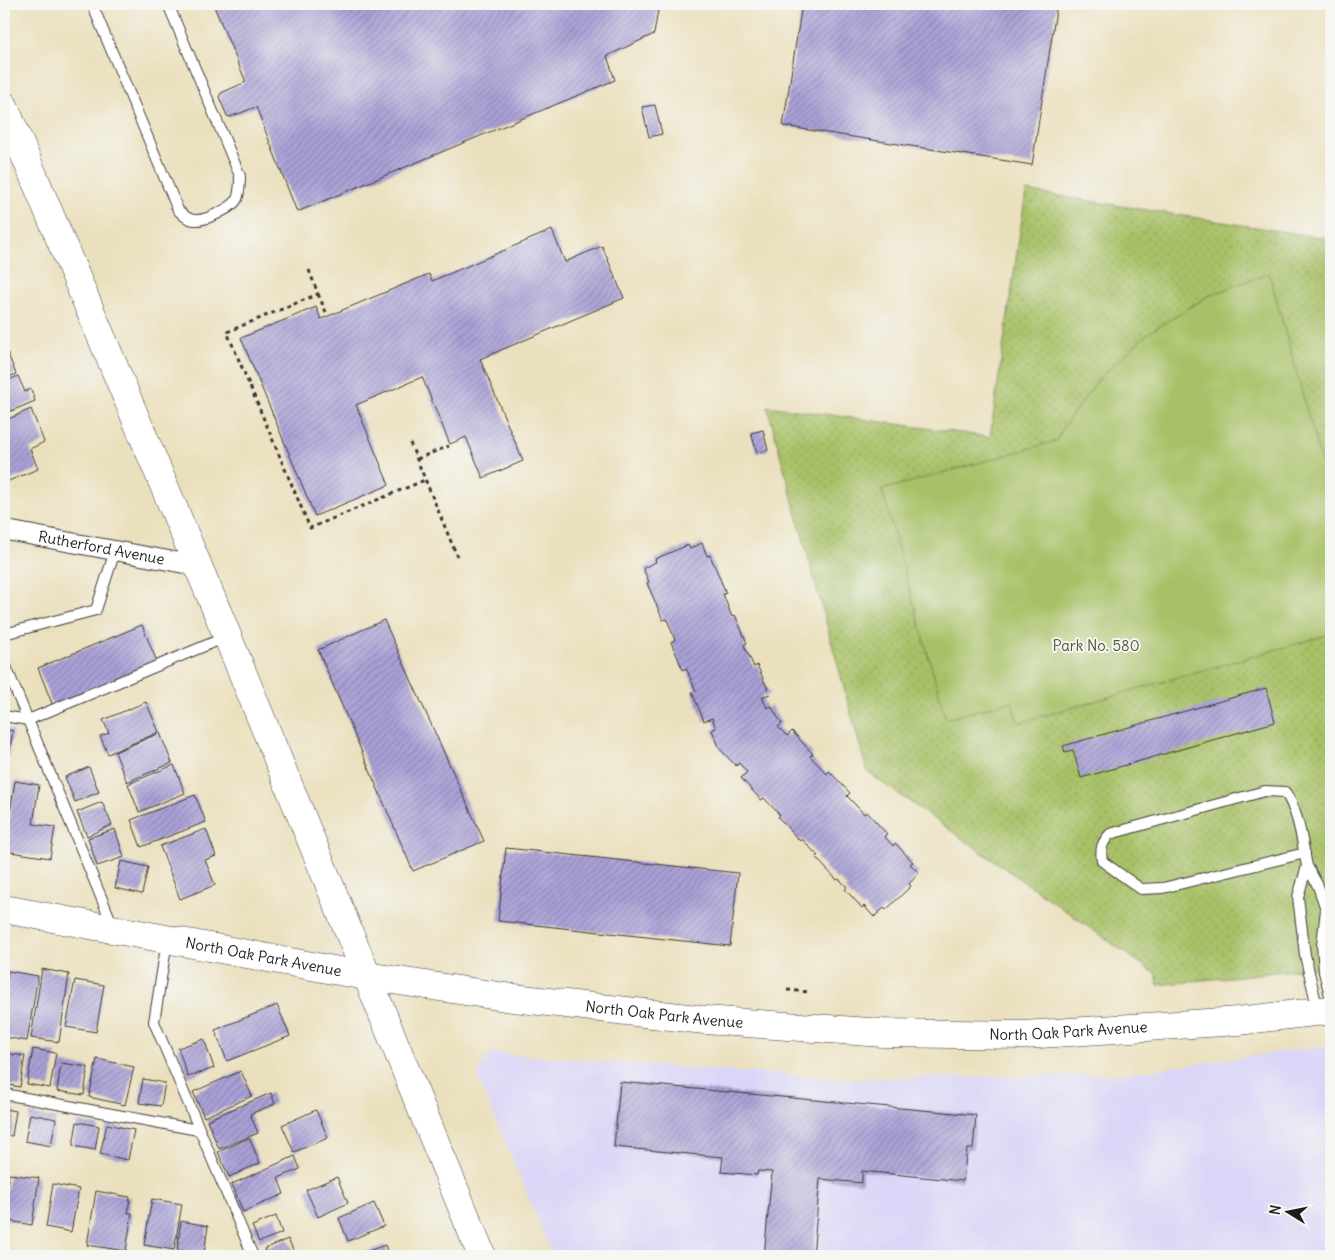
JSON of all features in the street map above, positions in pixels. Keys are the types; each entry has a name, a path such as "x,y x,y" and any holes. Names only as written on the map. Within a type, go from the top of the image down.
{"street":[{"path":"4,106 198,566 482,1256"},
{"name":"Rutherford Avenue","path":"4,530 198,566"},
{"name":"North Oak Park Avenue","path":"4,909 366,976 505,997 696,1019 883,1033 1024,1035 1238,1021 1327,1007"}],"lane":[{"path":"92,4 178,210 186,218 194,220 207,218 223,211 236,201 240,190 240,176 168,4"},
{"path":"4,634 96,610 115,551"},
{"path":"4,716 28,720 227,637"},
{"path":"4,662 114,930"},
{"path":"1305,853 1150,890 1141,889 1102,861 1101,852 1102,843 1110,834 1266,791 1285,792 1292,803 1305,853 1308,866 1318,886 1326,909 1322,945 1327,1007"},
{"path":"1308,866 1298,897 1305,955 1327,1007"},
{"path":"167,939 154,1022 198,1130 253,1256"},
{"path":"4,1094 198,1130"}],"path":[{"path":"308,270 326,312"},
{"path":"318,294 227,332 310,528 425,480"},
{"path":"410,443 457,556"},
{"path":"417,459 448,446"},
{"path":"787,990 810,992"}],"shaded area":[{"path":"1331,1045 1331,1256 553,1256 477,1076 489,1053 837,1079 1113,1075"}],"green space":[{"name":"Park No. 580","path":"1026,191 1331,239 1331,966 1158,985 1156,974 867,772 767,406 990,437"},
{"path":"1269,273 1331,497 1331,634 1018,723 1012,701 946,719 882,490 1056,441 1064,426 1099,379 1147,334 1208,296"}],"building":[{"path":"213,4 659,4 654,34 607,56 615,80 297,212 256,107 230,117 227,116 219,97 221,93 246,82"},
{"path":"802,4 1057,4 1032,165 783,126"},
{"path":"655,105 662,134 649,137 642,107"},
{"path":"552,230 565,262 602,246 624,298 480,359 523,461 483,478 466,437 450,444 422,377 356,405 389,485 315,516 241,338 316,307 321,319 429,274 432,281"},
{"path":"4,344 16,374 4,379"},
{"path":"18,376 25,392 31,389 35,401 4,414 4,382"},
{"path":"31,409 44,442 30,449 38,469 6,482 4,477 4,421"},
{"path":"763,430 768,450 757,453 751,433"},
{"path":"702,543 707,556 710,555 726,593 723,594 732,617 735,615 747,643 744,645 754,667 757,665 770,694 762,697 767,708 771,706 782,724 778,727 787,736 792,731 813,754 810,756 827,774 829,771 850,793 847,796 864,814 867,812 887,834 884,836 893,846 895,843 913,862 910,864 919,873 909,884 911,886 886,910 884,908 874,917 864,906 862,908 845,889 847,887 839,879 837,880 816,858 818,856 802,839 800,841 764,798 761,800 741,778 747,772 739,763 736,766 720,749 712,730 716,728 712,718 704,721 692,692 696,691 686,668 683,670 671,642 675,640 667,619 663,620 647,583 649,582 643,568 656,562 655,559 688,545 690,549"},
{"path":"384,620 484,841 413,871 318,650"},
{"path":"142,625 157,662 53,706 38,668"},
{"path":"1266,688 1275,722 1081,778 1073,750 1065,752 1063,746"},
{"path":"146,702 159,732 108,754 100,736 109,733 103,720"},
{"path":"4,729 13,731 8,758 4,758"},
{"path":"160,733 172,763 127,782 115,752"},
{"path":"174,765 185,793 139,812 128,784"},
{"path":"89,767 99,792 75,802 65,777"},
{"path":"15,781 39,785 33,824 55,827 50,858 4,851"},
{"path":"195,795 206,822 141,847 131,820"},
{"path":"102,802 112,825 87,836 77,812"},
{"path":"115,829 124,857 97,866 88,838"},
{"path":"206,829 216,856 205,860 215,885 180,899 160,846"},
{"path":"506,848 738,873 730,946 498,921"},
{"path":"121,861 148,867 142,894 115,888"},
{"path":"42,969 69,974 59,1042 31,1038"},
{"path":"8,971 38,976 27,1041 4,1037 4,999"},
{"path":"75,980 104,985 96,1032 66,1027"},
{"path":"277,1005 290,1036 227,1061 215,1030"},
{"path":"204,1039 214,1068 188,1077 178,1048"},
{"path":"33,1049 56,1053 50,1088 27,1084"},
{"path":"4,1053 25,1056 20,1087 4,1084"},
{"path":"97,1059 134,1067 125,1105 89,1097"},
{"path":"61,1063 88,1067 84,1095 57,1091"},
{"path":"241,1071 252,1096 204,1117 193,1092"},
{"path":"143,1079 165,1083 161,1106 139,1103"},
{"path":"620,1082 976,1115 973,1149 967,1149 963,1181 862,1171 862,1183 820,1179 813,1256 764,1256 772,1172 758,1171 757,1175 721,1172 723,1157 614,1147"},
{"path":"271,1093 275,1104 250,1114 258,1133 219,1149 207,1120"},
{"path":"4,1109 16,1111 12,1136 4,1135"},
{"path":"316,1110 328,1138 294,1152 282,1125"},
{"path":"30,1114 56,1119 51,1146 25,1141"},
{"path":"77,1122 99,1126 95,1150 73,1146"},
{"path":"107,1124 134,1130 128,1160 100,1154"},
{"path":"249,1138 260,1163 229,1177 218,1152"},
{"path":"295,1156 300,1169 278,1178 284,1194 243,1212 232,1184"},
{"path":"9,1174 39,1178 32,1225 4,1220 4,1206"},
{"path":"337,1177 348,1203 318,1217 306,1190"},
{"path":"53,1184 79,1189 71,1232 46,1227"},
{"path":"96,1191 130,1197 128,1213 132,1213 126,1251 87,1245"},
{"path":"152,1199 182,1204 174,1250 144,1245"},
{"path":"374,1203 384,1226 348,1241 339,1218"},
{"path":"276,1216 282,1233 259,1242 252,1226"},
{"path":"181,1221 208,1226 204,1254 177,1250"},
{"path":"288,1239 296,1256 267,1256 264,1249"},
{"path":"385,1245 389,1256 354,1256"}]}
